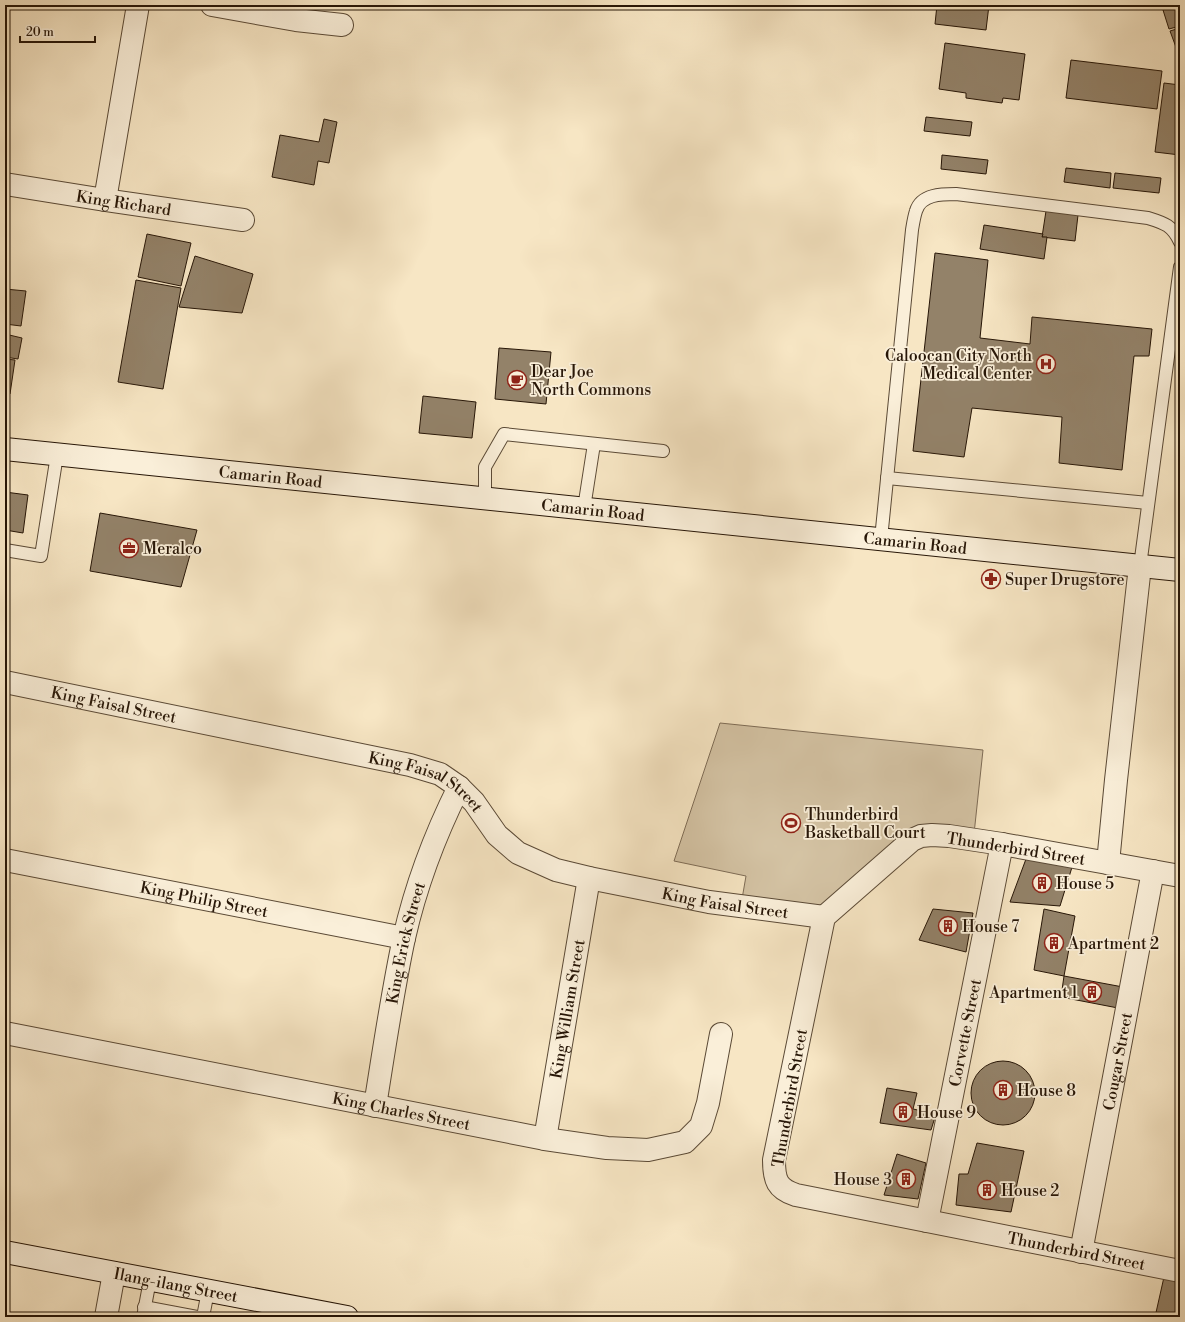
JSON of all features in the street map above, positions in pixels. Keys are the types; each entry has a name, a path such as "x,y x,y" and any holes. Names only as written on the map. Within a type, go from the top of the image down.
{"street":[{"path":"105,200 138,5"},
{"path":"212,5 298,12 342,26"},
{"name":"King Richard","path":"5,184 243,220"},
{"name":"Camarin Road","path":"5,450 1180,570"},
{"name":"Thunderbird Street","path":"1108,863 1140,566"},
{"name":"King Faisal Street","path":"5,682 410,765 440,774 459,787 474,802 497,835 518,853 556,870 588,878 709,902 824,917"},
{"name":"King Erick Street","path":"375,1106 404,938 431,848 459,787"},
{"name":"Thunderbird Street","path":"1180,876 949,836 920,836 904,846 824,917 774,1160 774,1172 777,1183 786,1192 796,1195 1180,1271"},
{"name":"Corvette Street","path":"927,1221 1002,844"},
{"name":"King Philip Street","path":"5,860 404,938"},
{"name":"Cougar Street","path":"1081,1252 1152,871"},
{"name":"King William Street","path":"544,1139 588,878"},
{"name":"King Charles Street","path":"5,1033 544,1139 607,1148 648,1150 685,1142 701,1126 708,1103 721,1034"},
{"name":"Ilang-ilang Street","path":"5,1252 324,1315 347,1317"},
{"path":"106,1317 114,1273"}],"lane":[{"path":"882,539 912,230 916,210 924,200 936,194 956,194 1148,218 1166,224 1176,232 1180,242"},
{"path":"1140,566 1180,267"},
{"path":"485,498 485,467 504,434 663,451"},
{"path":"584,508 594,444"},
{"path":"5,550 41,556 57,455"},
{"path":"887,478 1148,503"},
{"path":"150,1280 144,1312 197,1317"},
{"path":"203,1317 208,1291"}],"shaded area":[{"path":"720,723 983,750 974,834 918,827 822,909 742,899 746,876 674,861"}],"building":[{"path":"937,5 989,5 986,30 935,24"},
{"path":"1180,5 1180,26 1169,29 1163,10"},
{"path":"1180,28 1180,49 1177,50 1170,31"},
{"path":"945,43 1025,54 1019,100 1003,98 1002,103 966,98 966,93 939,89"},
{"path":"1071,60 1162,71 1157,109 1066,98"},
{"path":"1164,83 1180,85 1180,155 1155,152"},
{"path":"926,117 972,122 970,136 924,131"},
{"path":"324,119 337,122 329,163 318,161 314,185 272,177 280,135 319,142"},
{"path":"942,155 988,160 986,174 941,169"},
{"path":"1066,168 1111,173 1110,188 1064,182"},
{"path":"1115,173 1161,178 1159,193 1113,188"},
{"path":"1046,211 1078,215 1075,241 1042,237"},
{"path":"984,225 1043,234 1042,237 1047,237 1044,259 980,249"},
{"path":"147,234 191,243 181,286 138,277"},
{"path":"935,253 988,260 980,338 1030,344 1032,317 1152,329 1149,356 1134,356 1122,470 1059,463 1062,417 972,408 964,457 913,451"},
{"path":"195,256 253,274 242,313 179,307"},
{"path":"136,280 181,288 163,389 118,382"},
{"path":"5,289 26,291 21,326 5,324"},
{"path":"5,334 22,338 18,359 5,357"},
{"path":"499,348 551,352 546,404 495,399"},
{"path":"5,359 15,360 10,394 5,394"},
{"path":"423,396 476,402 472,438 419,433"},
{"path":"5,492 28,495 23,533 5,530"},
{"path":"100,513 197,530 181,587 90,571"},
{"name":"House 5","path":"1026,859 1073,864 1060,906 1010,902"},
{"name":"House 7","path":"933,909 973,913 966,952 919,940"},
{"name":"Apartment 2","path":"1044,909 1075,916 1064,976 1034,970"},
{"name":"Apartment 1","path":"1064,976 1123,987 1118,1008 1061,997"},
{"name":"House 8","path":"1003,1061 1015,1063 1026,1070 1033,1081 1035,1093 1033,1105 1026,1116 1015,1123 1003,1125 991,1123 980,1116 973,1105 971,1093 973,1081 980,1070 991,1063"},
{"name":"House 9","path":"887,1088 917,1093 913,1109 936,1114 931,1130 880,1123"},
{"name":"House 2","path":"977,1143 1024,1151 1011,1212 956,1205 959,1174 968,1174"},
{"name":"House 3","path":"897,1154 926,1163 918,1199 884,1195"},
{"path":"1164,1277 1180,1281 1180,1317 1155,1317"}],"place":[{"name":"Caloocan City North Medical Center","path":"1046,364"},
{"name":"Dear Joe North Commons","path":"517,380"},
{"name":"Meralco","path":"129,548"},
{"name":"Super Drugstore","path":"991,579"},
{"name":"Thunderbird Basketball Court","path":"791,823"},
{"name":"House 5","path":"1042,883"},
{"name":"House 7","path":"948,926"},
{"name":"Apartment 2","path":"1054,943"},
{"name":"Apartment 1","path":"1092,992"},
{"name":"House 8","path":"1003,1090"},
{"name":"House 9","path":"903,1112"},
{"name":"House 3","path":"906,1179"},
{"name":"House 2","path":"987,1190"}]}
